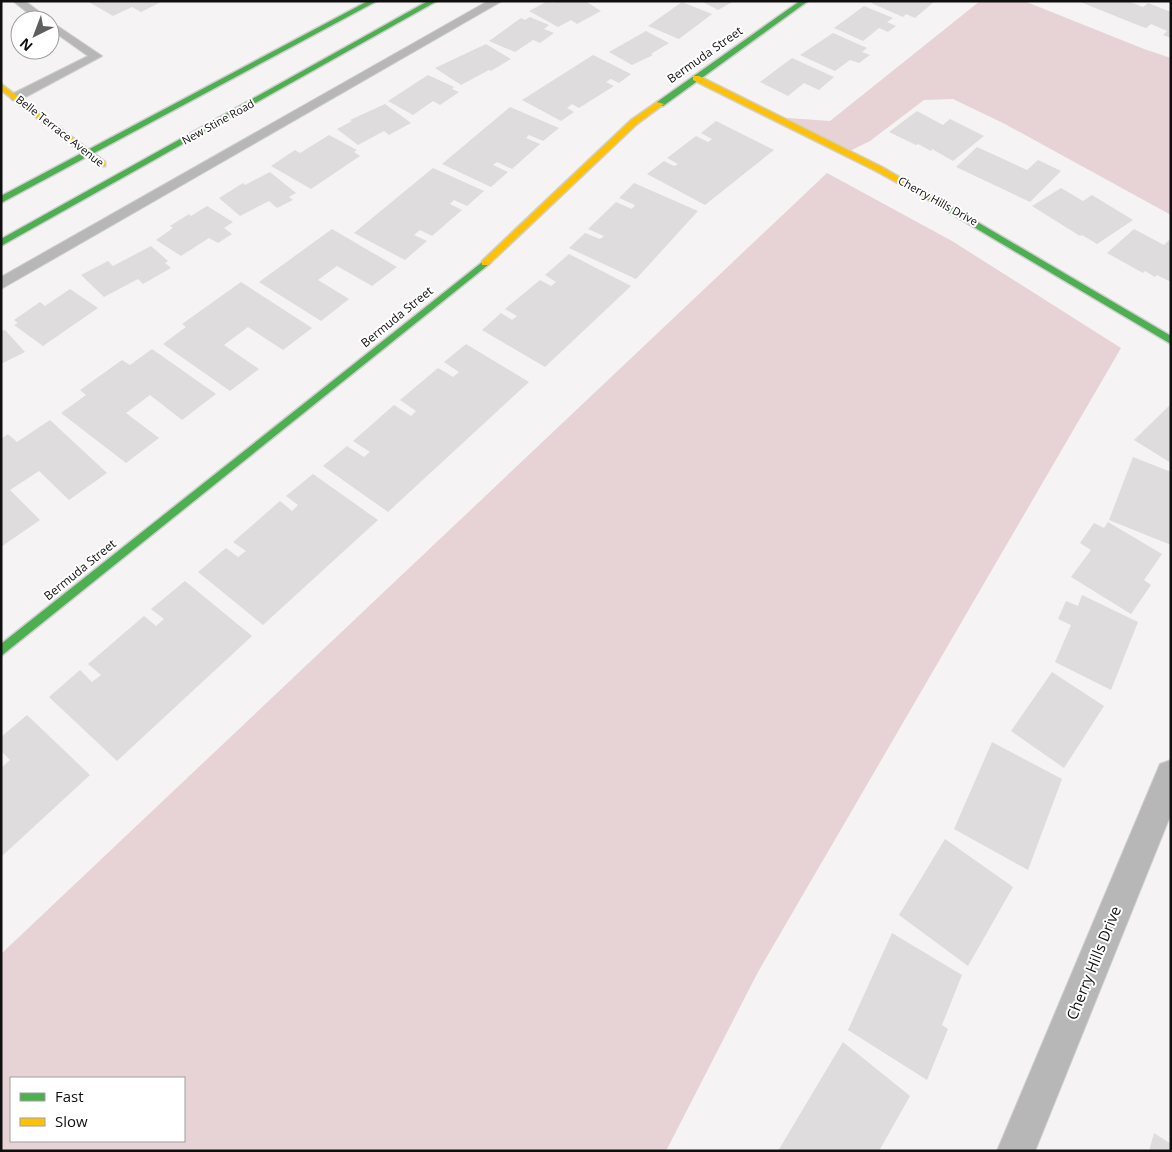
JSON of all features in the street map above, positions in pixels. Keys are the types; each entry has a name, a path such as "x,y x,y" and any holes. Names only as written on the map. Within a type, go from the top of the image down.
{"street":[{"path":"1,200 374,1"},
{"name":"New Stine Road","path":"1,243 434,1"},
{"name":"Bermuda Street","path":"1,651 488,261 634,122 805,1"},
{"name":"Cherry Hills Drive","path":"696,78 879,169 960,212 1171,341"},
{"name":"Belle Terrace Avenue","path":"1,86 119,177"},
{"name":"Cherry Hills Drive","path":"1016,1151 1171,775"}],"lane":[{"path":"18,1 30,10"},
{"path":"1,284 496,1"},
{"path":"16,97 96,56 60,31"}],"shaded area":[{"path":"980,1 1024,1 1171,58 1171,215 1003,123 953,99 924,100 870,141 846,153 774,117 830,121"},
{"path":"827,173 952,241 1121,348 758,972 666,1151 1,1151 1,954"}],"building":[{"path":"87,1 163,1 141,12 132,7 113,16"},
{"path":"548,1 553,3 557,1 585,1 601,11 577,24 571,20 558,27 529,11"},
{"path":"701,1 734,1 718,10"},
{"path":"874,1 935,1 915,18 906,14 903,17 871,3"},
{"path":"1078,1 1128,1 1143,7 1148,3 1171,12 1171,38 1163,35 1167,31 1151,24 1146,28"},
{"path":"682,2 712,14 679,39 648,26"},
{"path":"864,6 893,18 887,22 896,26 888,32 879,28 863,41 834,28"},
{"path":"530,17 549,25 544,29 554,33 540,43 533,40 515,52 489,41 521,18 525,20"},
{"path":"646,31 669,43 651,54 653,55 632,65 609,52"},
{"path":"833,33 867,48 862,52 870,55 859,63 850,60 835,71 800,55"},
{"path":"486,44 511,59 461,85 435,68"},
{"path":"593,55 631,74 619,83 611,79 606,82 614,86 579,108 572,104 567,108 574,112 561,121 522,100"},
{"path":"792,58 834,77 819,90 804,83 788,96 760,82"},
{"path":"428,75 454,87 452,89 459,92 440,105 433,101 413,115 388,101"},
{"path":"385,104 411,123 389,135 384,131 358,145 337,129 352,121 350,120"},
{"path":"510,107 559,128 543,141 529,135 526,138 540,144 512,169 497,162 493,165 508,172 491,187 442,164"},
{"path":"917,111 943,125 950,119 984,136 953,161 932,149 931,151 889,132"},
{"path":"716,121 774,150 705,205 647,174 664,161 674,166 678,164 667,158 696,136 708,142 712,139 701,133"},
{"path":"329,135 357,150 354,152 360,156 311,189 271,166 295,150 300,153"},
{"path":"977,147 1027,170 1038,160 1061,171 1030,202 956,167"},
{"path":"433,168 484,191 467,206 454,200 450,204 462,210 432,236 420,230 414,235 427,241 405,260 354,233"},
{"path":"270,172 296,193 289,197 293,200 277,208 269,201 240,216 219,198 243,183 245,185"},
{"path":"634,183 698,211 636,279 569,248 585,233 600,239 604,236 588,229 616,202 632,209 635,205 619,198"},
{"path":"1061,188 1083,201 1092,195 1133,220 1097,244 1082,235 1080,236 1032,206"},
{"path":"207,206 233,222 224,228 232,234 218,243 209,238 181,256 156,240 173,228 170,226 189,214 191,216"},
{"path":"332,229 397,267 372,286 337,266 318,280 349,299 321,321 259,282"},
{"path":"1134,229 1164,245 1171,238 1171,282 1157,275 1155,277 1145,271 1143,273 1107,253"},
{"path":"151,246 168,261 165,263 171,268 143,284 138,279 104,297 81,275 108,261 113,266"},
{"path":"569,254 631,286 545,367 482,330 501,313 512,320 517,316 505,309 540,280 551,286 556,282 545,275"},
{"path":"241,282 312,328 283,350 248,327 224,345 259,369 230,391 163,344 186,327 182,324"},
{"path":"70,289 98,308 43,346 14,325 18,323 14,320 40,302 45,306"},
{"path":"5,330 25,352 1,364 1,331"},
{"path":"466,344 529,382 388,512 323,466 347,446 364,457 370,452 353,441 394,405 411,416 416,411 400,400 438,368 453,377 459,372 444,362"},
{"path":"152,349 216,394 182,420 150,395 126,413 159,438 126,463 61,413 86,395 80,390 122,360 130,365"},
{"path":"1171,404 1171,463 1134,440"},
{"path":"50,420 107,473 69,500 39,471 10,490 40,520 1,547 1,439 8,434 17,442"},
{"path":"1133,457 1171,472 1171,545 1109,520"},
{"path":"313,474 378,520 263,625 198,572 226,548 238,557 246,551 233,542 280,501 292,511 298,505 286,496"},
{"path":"1108,522 1162,554 1144,580 1151,585 1131,614 1071,577 1091,550 1080,543 1094,523 1104,528"},
{"path":"185,581 252,636 117,761 49,697 80,670 92,682 101,675 88,664 144,616 156,626 164,619 151,609"},
{"path":"1082,595 1138,622 1111,690 1055,662 1071,625 1058,619 1066,601 1078,606"},
{"path":"1052,672 1104,706 1064,768 1011,731"},
{"path":"27,715 90,775 1,857 1,768 10,760 1,751 1,737"},
{"path":"992,742 1062,779 1028,870 954,829"},
{"path":"945,839 1013,887 968,966 899,915"},
{"path":"892,933 962,975 942,1025 948,1029 927,1080 848,1030"},
{"path":"843,1042 910,1096 879,1151 778,1151"},
{"path":"1154,1133 1171,1144 1171,1151 1149,1151"}],"traffic: fast":[{"path":"1,200 374,1"},
{"path":"1,243 434,1"},
{"path":"660,104 805,1"},
{"path":"928,196 1171,341"},
{"path":"1,651 485,263"}],"traffic: slow":[{"path":"696,78 879,169 928,196"},
{"path":"1,86 102,164"},
{"path":"485,263 634,122 660,104"}]}
